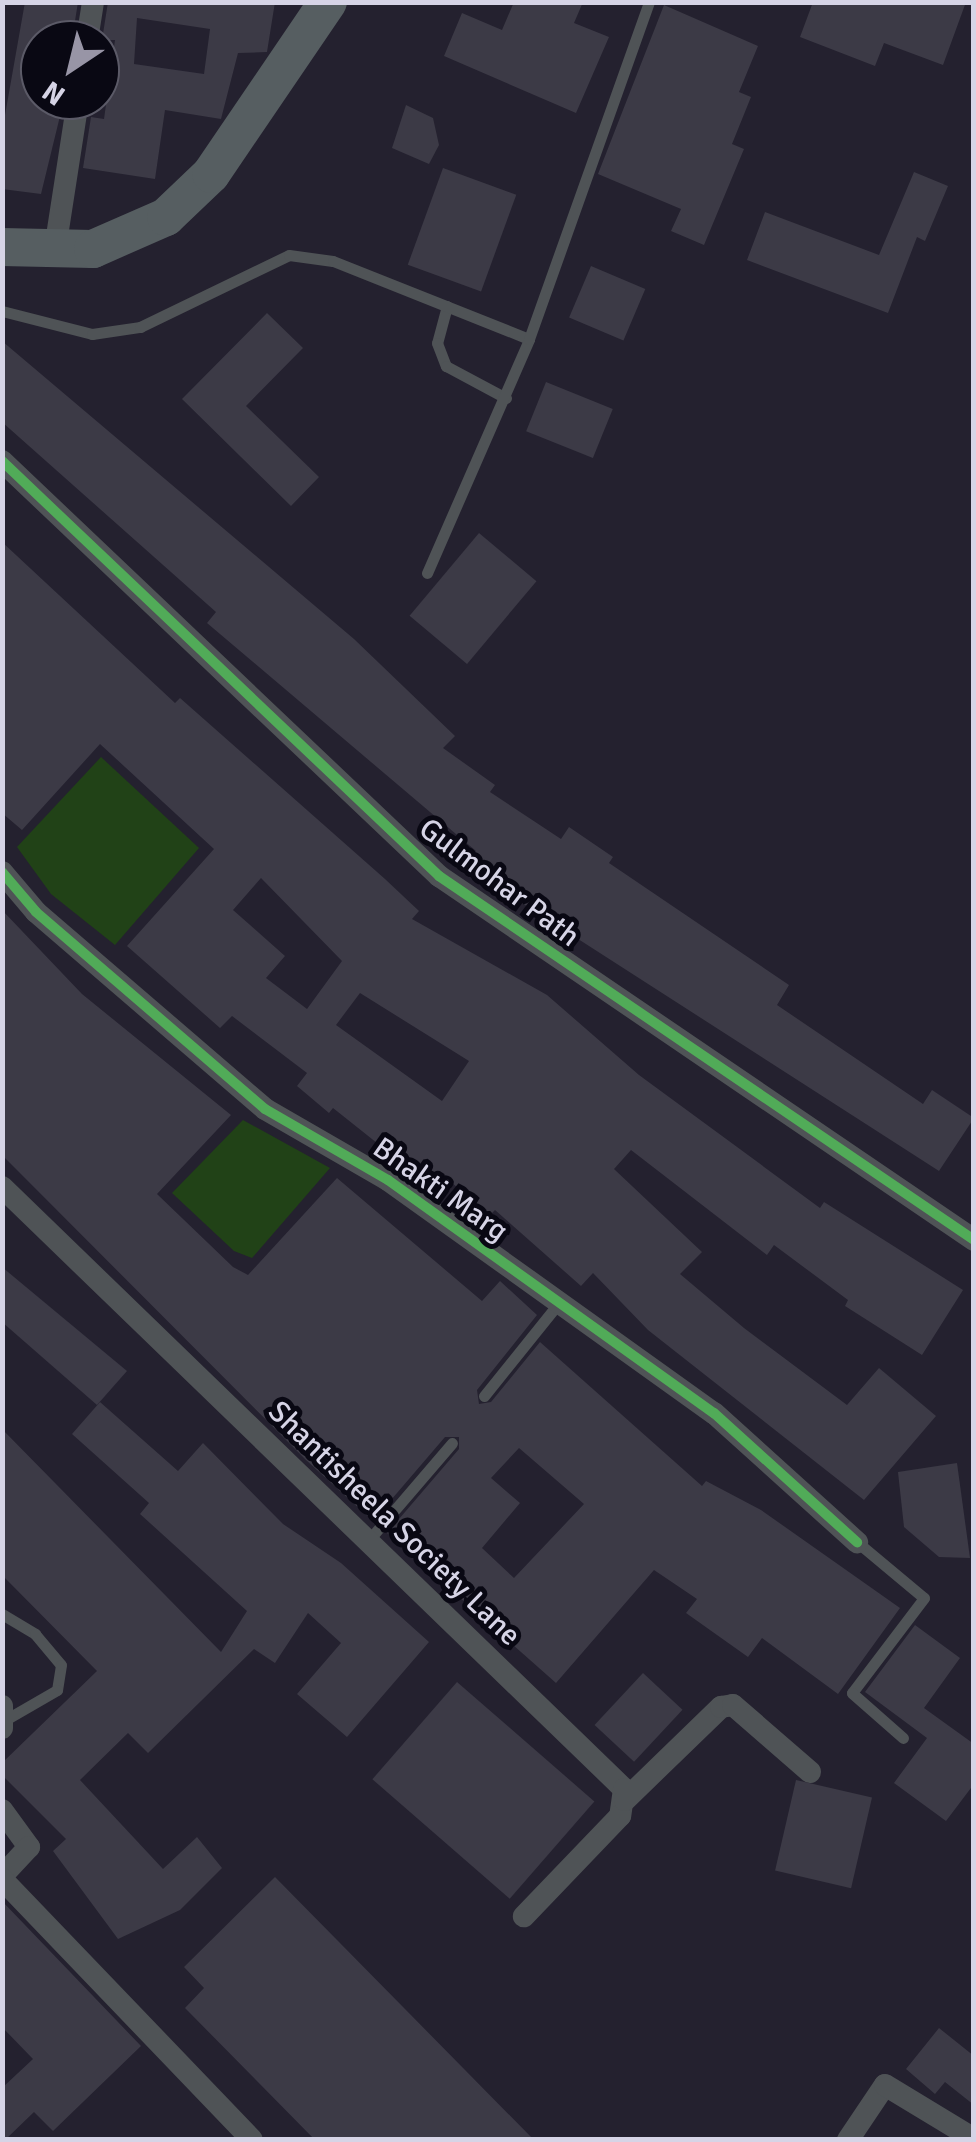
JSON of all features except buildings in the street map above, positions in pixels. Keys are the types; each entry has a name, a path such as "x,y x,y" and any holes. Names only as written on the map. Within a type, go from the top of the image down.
{"main road":[{"path":"2,246 93,249 166,217 211,174 328,2"}],"street":[{"path":"55,249 75,120"},
{"name":"Gulmohar Path","path":"2,461 439,876 974,1240"},
{"name":"Bhakti Marg","path":"2,872 36,912 265,1109 388,1180 714,1414 858,1542"},
{"name":"Shantisheela Society Lane","path":"2,1187 624,1789 626,1800"},
{"path":"524,1916 620,1816 626,1800 721,1707 732,1705 810,1772"},
{"path":"2,1810 29,1847 2,1878 252,2140"},
{"path":"848,2140 885,2085 974,2139"}],"lane":[{"path":"427,572 529,339 649,2"},
{"path":"2,311 92,334 140,327 289,254 333,260 529,339"},
{"path":"447,306 438,344 446,366 506,398"},
{"path":"484,1396 558,1304"},
{"path":"368,1541 452,1444"},
{"name":"Bhakti Marg","path":"858,1542 924,1598 852,1693 903,1738"},
{"path":"2,1614 34,1634 61,1665 58,1690 4,1718"}],"green space":[{"path":"101,757 199,848 115,945 51,894 17,847"},
{"path":"243,1120 330,1168 252,1258 234,1251 172,1193"}],"cycle path":[{"path":"2,461 439,876 974,1240"},
{"path":"2,872 36,912 265,1109 388,1180 714,1413 857,1542"}]}
